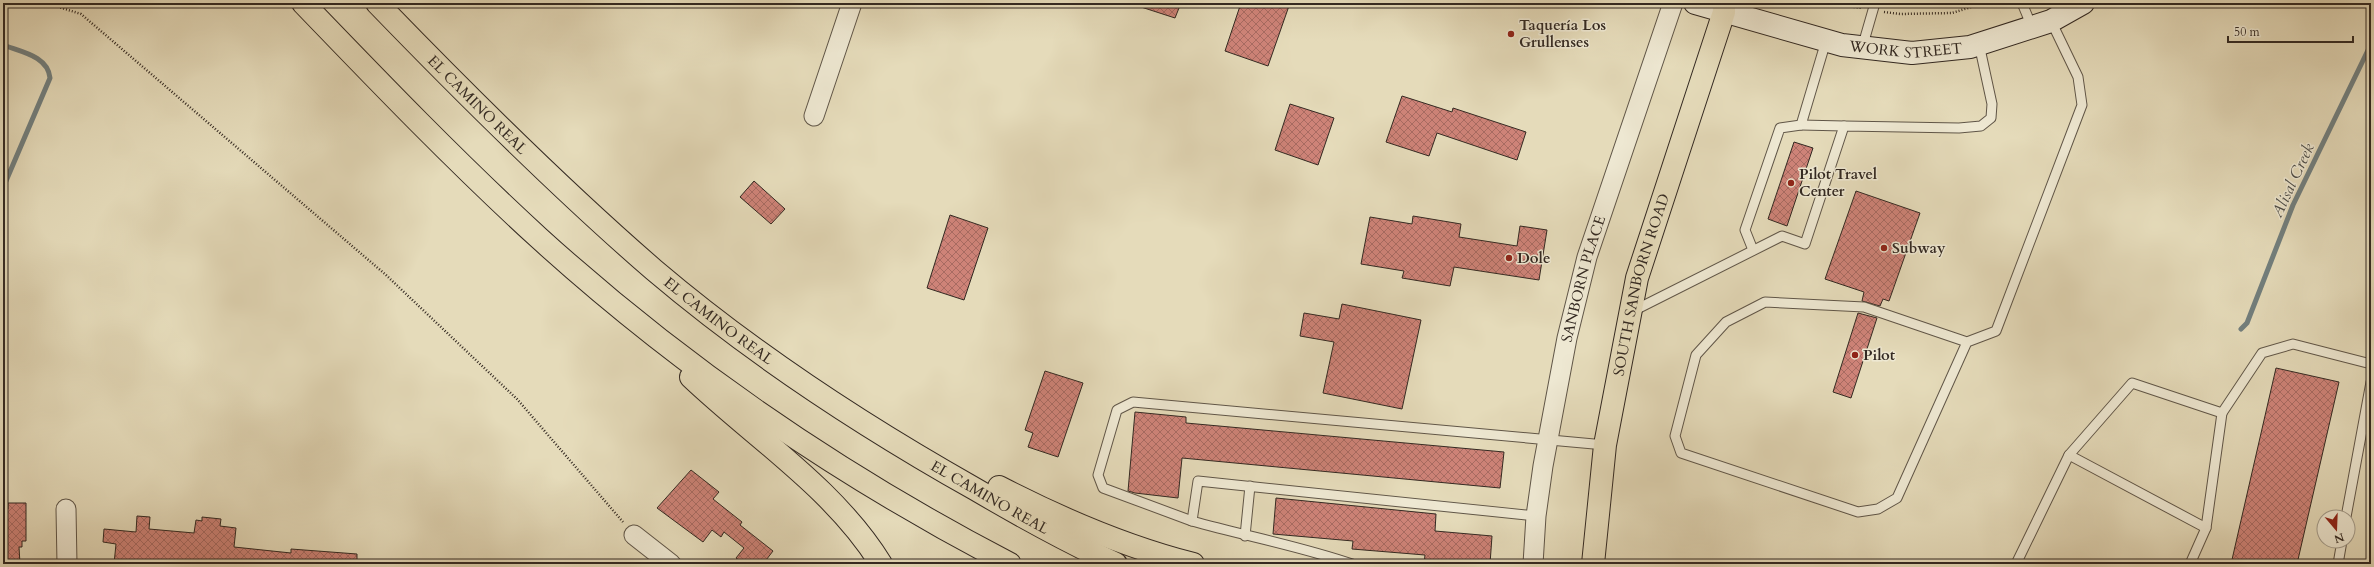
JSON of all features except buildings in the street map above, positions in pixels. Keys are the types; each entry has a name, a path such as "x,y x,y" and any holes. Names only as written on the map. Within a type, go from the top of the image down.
{"highway":[{"path":"303,3 462,166 540,239 625,311 711,378 802,441 892,498 1010,564"},
{"name":"EL CAMINO REAL","path":"377,3 420,48 575,200 656,271 742,339 829,400 917,457 1010,509 1116,564"},
{"path":"384,3 420,48"},
{"name":"SOUTH SANBORN ROAD","path":"1593,564 1605,445 1637,278 1728,6"},
{"path":"625,311 713,398 831,502 856,530 881,564"},
{"path":"829,400 1011,493 1054,513 1140,548 1193,564"}],"street":[{"path":"814,116 852,3"},
{"name":"SANBORN PLACE","path":"1533,564 1536,516 1548,439 1567,338 1588,257 1673,3"},
{"name":"WORK STREET","path":"1695,3 1728,6 1826,41 1862,48 1912,53 1979,44 2042,24 2083,3"},
{"path":"66,509 67,564"},
{"path":"634,535 672,564"}],"lane":[{"path":"1967,342 1898,498 1878,509 1858,512 1681,453 1675,436 1696,355 1726,322 1765,302 1864,308 1967,342 1996,331 2082,105 2078,77 2042,24 2022,3"},
{"path":"1862,48 1874,6"},
{"path":"1801,124 1826,41"},
{"path":"1753,250 1745,230 1780,128 1801,124 1959,128 1981,126 1991,118 1992,104 1979,44"},
{"path":"1630,312 1782,236 1805,244 1844,126"},
{"path":"2190,564 2206,528 2222,413 2262,353 2293,344 2371,364"},
{"path":"2347,509 2371,382"},
{"path":"2016,564 2069,455 2132,383 2222,413"},
{"path":"1352,564 1321,553 1244,536 1192,521 1103,488 1098,475 1117,410 1133,402 1605,445"},
{"path":"2069,455 2206,528"},
{"path":"1192,521 1198,481 1536,516"},
{"path":"1244,536 1250,486"},
{"path":"2338,564 2341,549"}],"path":[{"path":"46,3 81,14 386,275 517,399 634,535"},
{"path":"1824,3 1874,6 1900,14 1952,13 1984,3"}],"waterway":[{"name":"Alisal Creek","path":"2241,329 2247,323 2293,205 2371,44"},
{"name":"Alisal Creek","path":"3,45 39,60 48,71 50,78 3,188"}],"place":[{"name":"Taquería Los Grullenses","path":"1511,34"},
{"name":"Pilot Travel Center","path":"1791,183"},
{"name":"Subway","path":"1884,248"},
{"name":"Dole","path":"1509,258"},
{"name":"Pilot","path":"1855,355"}]}
